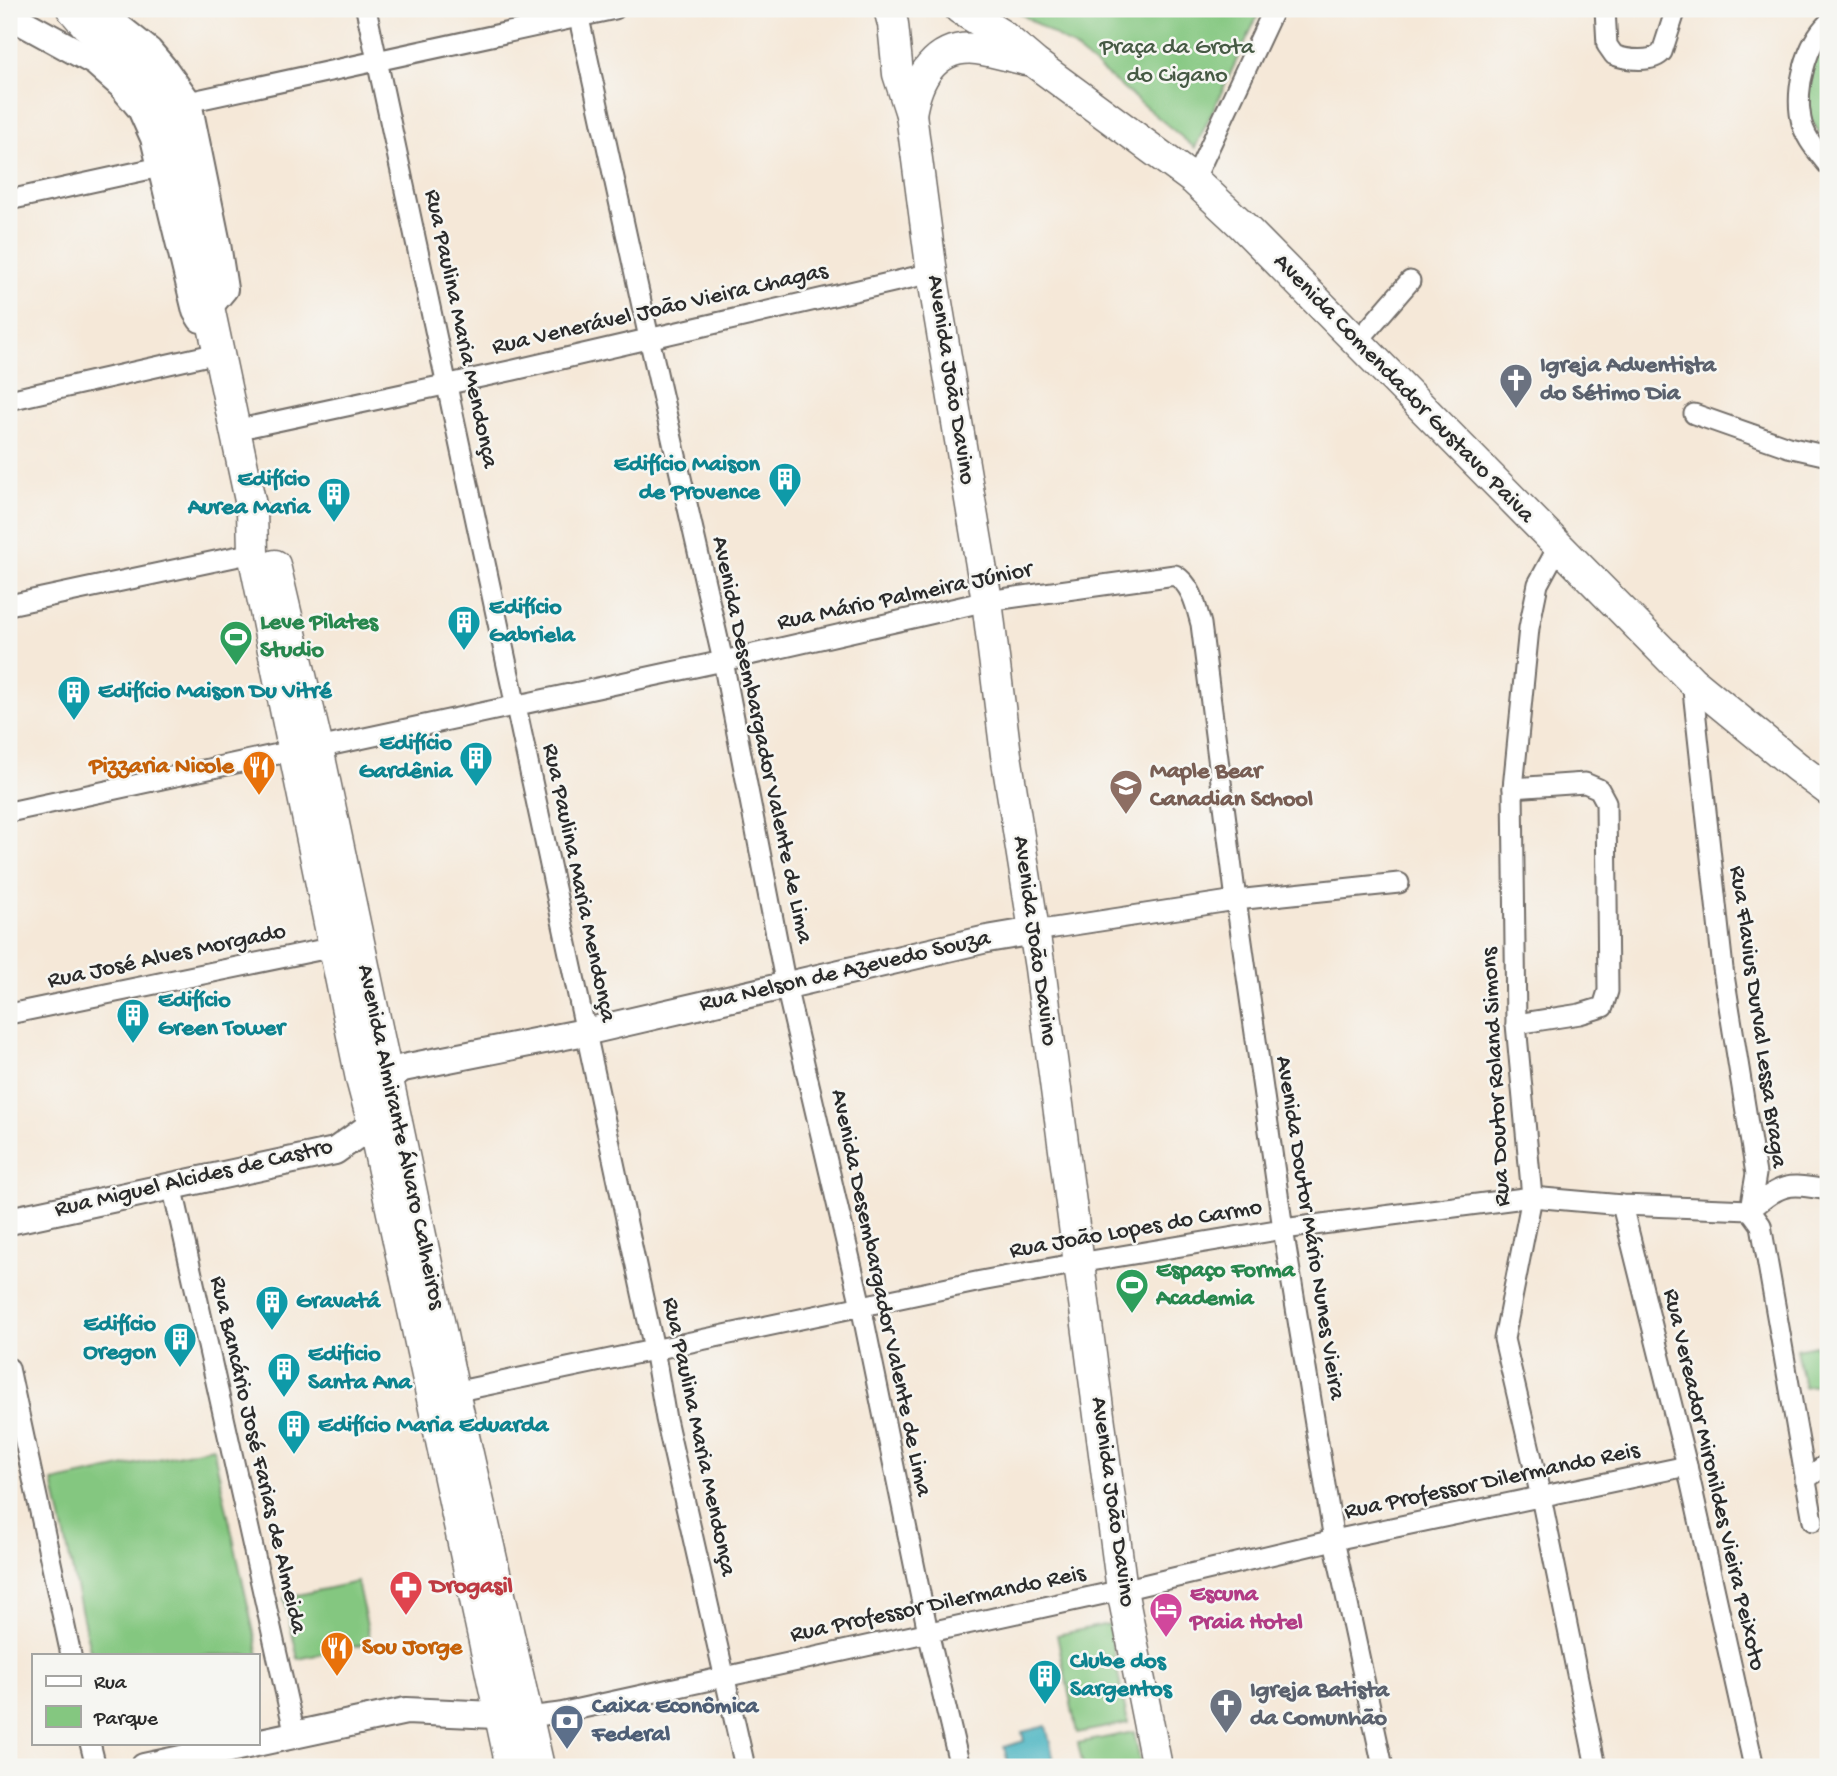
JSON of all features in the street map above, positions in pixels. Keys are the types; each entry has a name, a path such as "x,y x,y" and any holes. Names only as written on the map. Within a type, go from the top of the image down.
{"main road":[{"name":"Avenida Almirante Álvaro Calheiros","path":"72,9 86,25 136,65 155,86 171,119 252,510 253,553 387,1078 454,1392 514,1716 512,1767"},
{"name":"Avenida João Davino","path":"890,9 898,74 911,114 932,273 987,601 1006,755 1035,931 1122,1590 1157,1767"},
{"name":"Avenida Comendador Gustavo Paiva","path":"960,9 1002,35 1035,63 1194,180 1358,341 1692,681 1828,790"},
{"name":"Avenida João Davino","path":"911,114 919,82 928,67 941,56 956,50 974,48 1035,63"},
{"name":"Avenida Almirante Álvaro Calheiros","path":"252,510 272,552 334,947 361,1079 514,1716 539,1767"}],"street":[{"path":"96,9 149,51 188,102 217,244 223,289 209,307"},
{"name":"Rua Paulina Maria Mendonça","path":"366,9 654,1349 666,1419 745,1767"},
{"path":"188,102 578,13 615,9"},
{"path":"1194,180 1274,9"},
{"path":"1605,9 1607,45 1614,55 1652,59 1660,56 1675,9"},
{"name":"Avenida Desembargador Valente de Lima","path":"578,13 723,661 786,986 861,1306 928,1632 960,1767"},
{"path":"9,15 95,62 121,85 141,109 154,138 197,312 217,348 9,400"},
{"path":"1828,23 1811,45 1799,100 1801,120 1808,138 1828,165"},
{"path":"9,200 160,167"},
{"name":"Rua Venerável João Vieira Chagas","path":"235,430 932,273"},
{"path":"1358,341 1410,281"},
{"path":"1694,414 1788,447 1828,456"},
{"name":"Rua Doutor Roland Simons","path":"1558,547 1538,584 1528,628 1513,788 1516,1024 1532,1197 1504,1339 1541,1497 1596,1767"},
{"path":"9,605 253,553"},
{"name":"Rua Mário Palmeira Júnior","path":"9,811 515,706 987,601 1175,575"},
{"name":"Avenida Doutor Mário Nunes Vieira","path":"1175,575 1184,580 1201,624 1236,900 1283,1230 1334,1540 1383,1767"},
{"name":"Rua Flavius Durval Lessa Braga","path":"1692,681 1723,969 1756,1174 1750,1210"},
{"path":"1513,788 1585,783 1599,789 1606,802 1607,869 1608,991 1603,1006 1580,1013 1516,1024"},
{"name":"Rua Nelson de Azevedo Souza","path":"387,1078 403,1068 585,1032 987,939 1236,900 1399,883"},
{"name":"Rua José Alves Morgado","path":"9,1014 334,947"},
{"path":"373,1124 387,1078"},
{"name":"Rua Miguel Alcides de Castro","path":"9,1221 172,1185 298,1161 335,1151 373,1124"},
{"name":"Rua Bancário José Farias de Almeida","path":"172,1185 295,1735"},
{"path":"1813,1521 1761,1225 1750,1210 1771,1193 1787,1185 1828,1190"},
{"name":"Rua João Lopes do Carmo","path":"454,1392 1079,1263 1283,1230 1532,1197 1622,1205 1750,1210"},
{"name":"Rua Vereador Mironildes Vieira Peixoto","path":"1622,1205 1686,1466 1754,1767"},
{"path":"9,1368 71,1654"},
{"path":"1805,1480 1828,1463"},
{"name":"Rua Professor Dilermando Reis","path":"514,1716 560,1713 1122,1590 1334,1540 1686,1466"},
{"path":"259,1743 406,1711 514,1716"},
{"path":"90,1744 96,1767"},
{"path":"144,1767 253,1744"}],"green space":[{"name":"Praça da Grota do Cigano","path":"1013,9 1261,9 1195,148 1072,46"},
{"path":"1828,28 1828,142 1807,114 1809,66"},
{"path":"1816,1345 1823,1383 1804,1387 1796,1349"},
{"path":"213,1447 259,1654 91,1654 53,1482"},
{"path":"357,1582 371,1643 298,1659 284,1598"},
{"path":"1108,1624 1128,1723 1077,1733 1057,1635"},
{"path":"1134,1732 1141,1767 1083,1767 1078,1743"}],"water":[{"path":"1046,1726 1054,1761 1009,1767 1004,1747 1024,1741 1022,1732"}],"place":[{"name":"Igreja Adventista do Sétimo Dia","path":"1516,410"},
{"name":"Edifício Maison de Provence","path":"785,509"},
{"name":"Edifício Aurea Maria","path":"334,524"},
{"name":"Edifício Gabriela","path":"464,652"},
{"name":"Leve Pilates Studio","path":"236,667"},
{"name":"Edifício Maison Du Vitré","path":"74,722"},
{"name":"Edifício Gardênia","path":"476,788"},
{"name":"Pizzaria Nicole","path":"259,797"},
{"name":"Maple Bear Canadian School","path":"1126,816"},
{"name":"Edifício Green Tower","path":"133,1045"},
{"name":"Espaço Forma Academia","path":"1132,1315"},
{"name":"Gravatá","path":"272,1332"},
{"name":"Edifício Oregon","path":"180,1369"},
{"name":"Edificio Santa Ana","path":"284,1399"},
{"name":"Edifício Maria Eduarda","path":"294,1456"},
{"name":"Drogasil","path":"406,1617"},
{"name":"Escuna Praia Hotel","path":"1166,1639"},
{"name":"Sou Jorge","path":"337,1678"},
{"name":"Clube dos Sargentos","path":"1045,1706"},
{"name":"Igreja Batista da Comunhão","path":"1226,1735"},
{"name":"Caixa Econômica Federal","path":"567,1751"}]}
